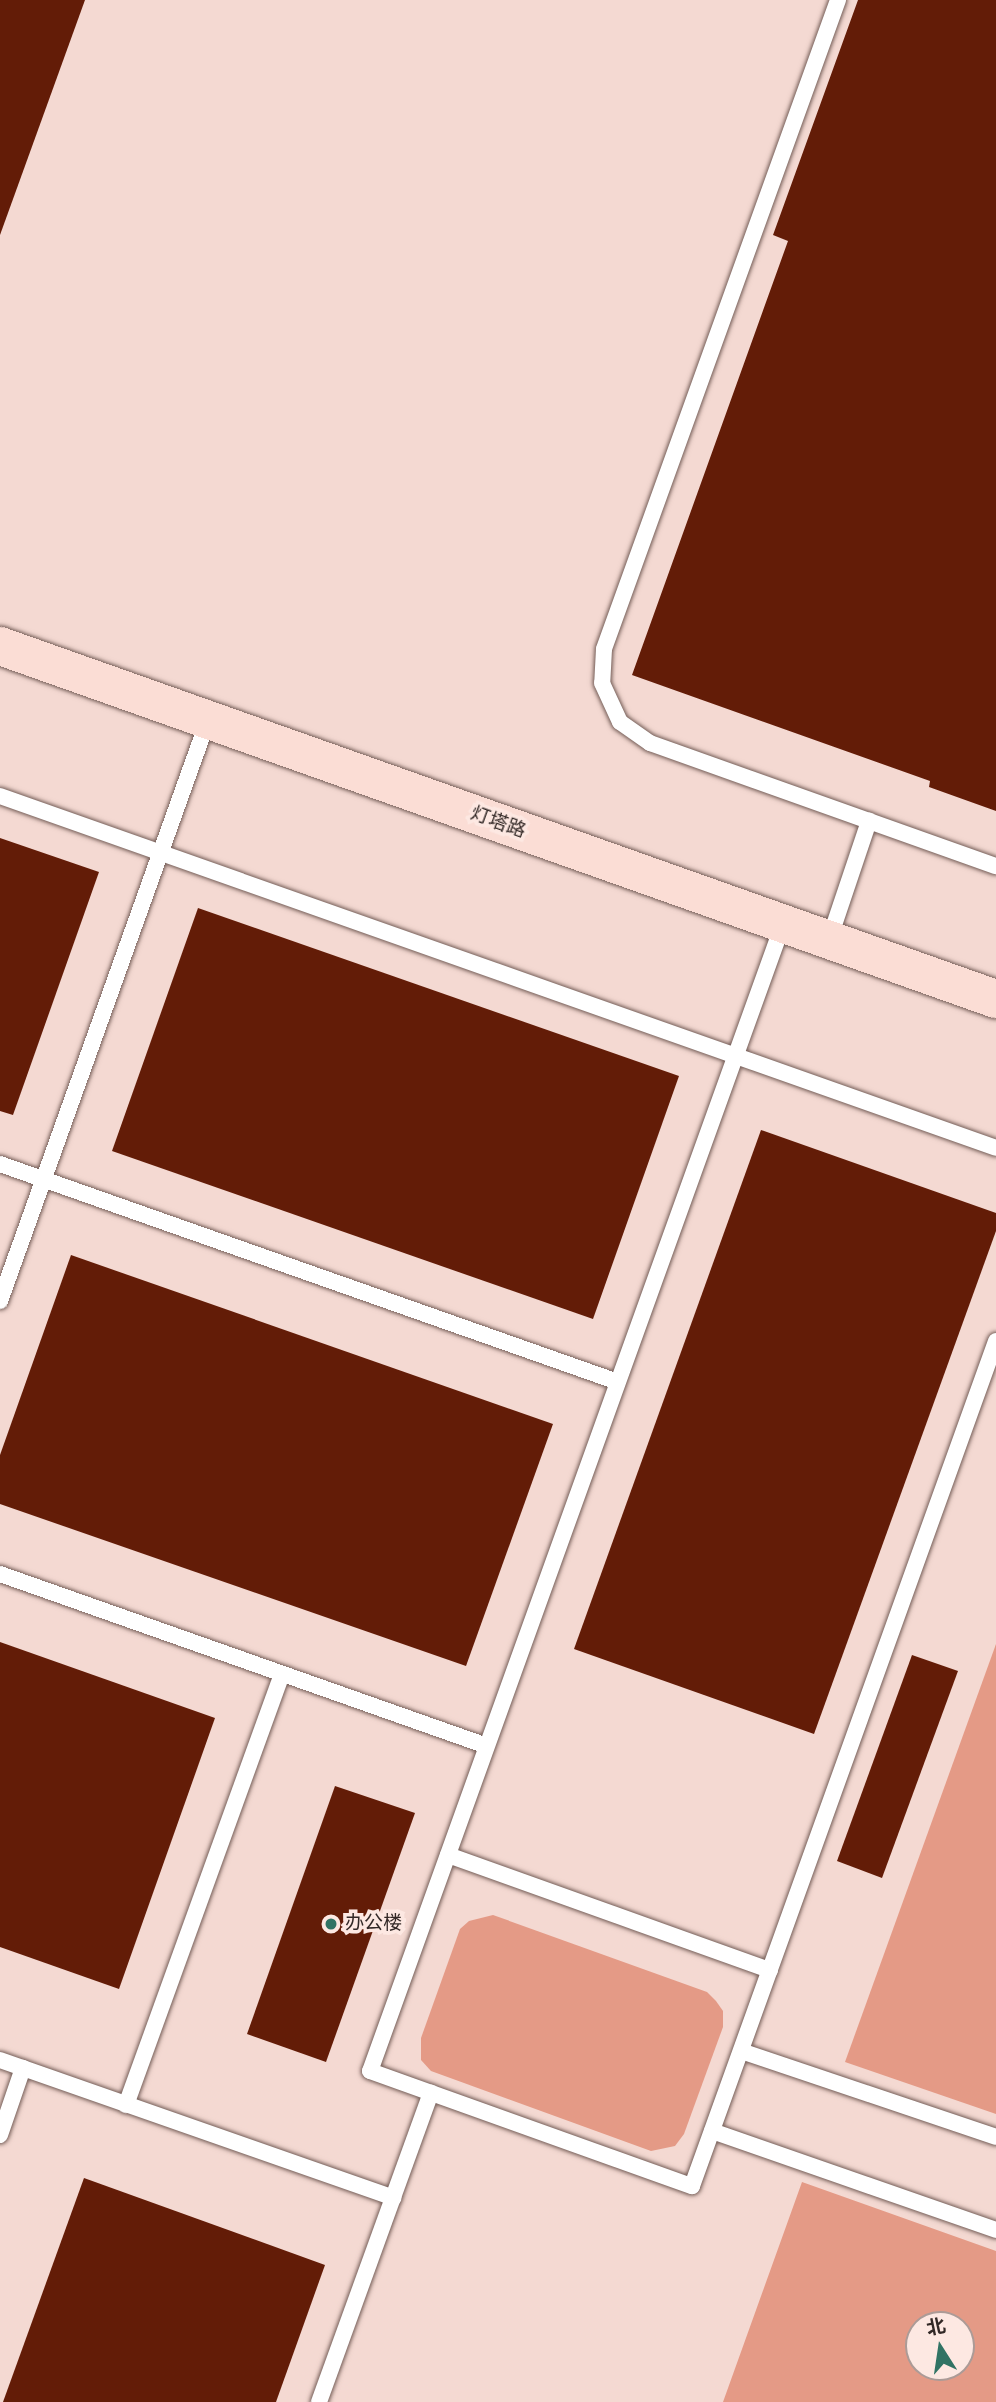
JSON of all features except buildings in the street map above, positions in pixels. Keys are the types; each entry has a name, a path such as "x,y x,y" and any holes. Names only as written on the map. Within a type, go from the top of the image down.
{"main road":[{"name":"灯塔路","path":"0,646 996,999"}],"lane":[{"path":"838,0 601,666 611,709 634,735 996,866"},
{"path":"0,1301 209,720"},
{"path":"0,796 996,1148"},
{"path":"829,940 869,821"},
{"path":"783,924 370,2071 692,2186 996,1341"},
{"path":"0,1164 618,1382"},
{"path":"0,1574 487,1746"},
{"path":"126,2105 282,1674"},
{"path":"448,1855 770,1970"},
{"path":"741,2051 996,2137"},
{"path":"0,2060 393,2198"},
{"path":"0,2135 23,2068"},
{"path":"319,2402 431,2092"},
{"path":"712,2131 996,2230"}],"shaded area":[{"path":"996,1644 996,2114 845,2062"},
{"path":"493,1915 707,1992 716,2001 723,2011 723,2027 684,2134 675,2146 651,2151 431,2071 421,2060 421,2038 460,1929 469,1921"},
{"path":"802,2182 996,2251 996,2402 723,2402"}],"place":[{"name":"办公楼","path":"331,1924"}]}
